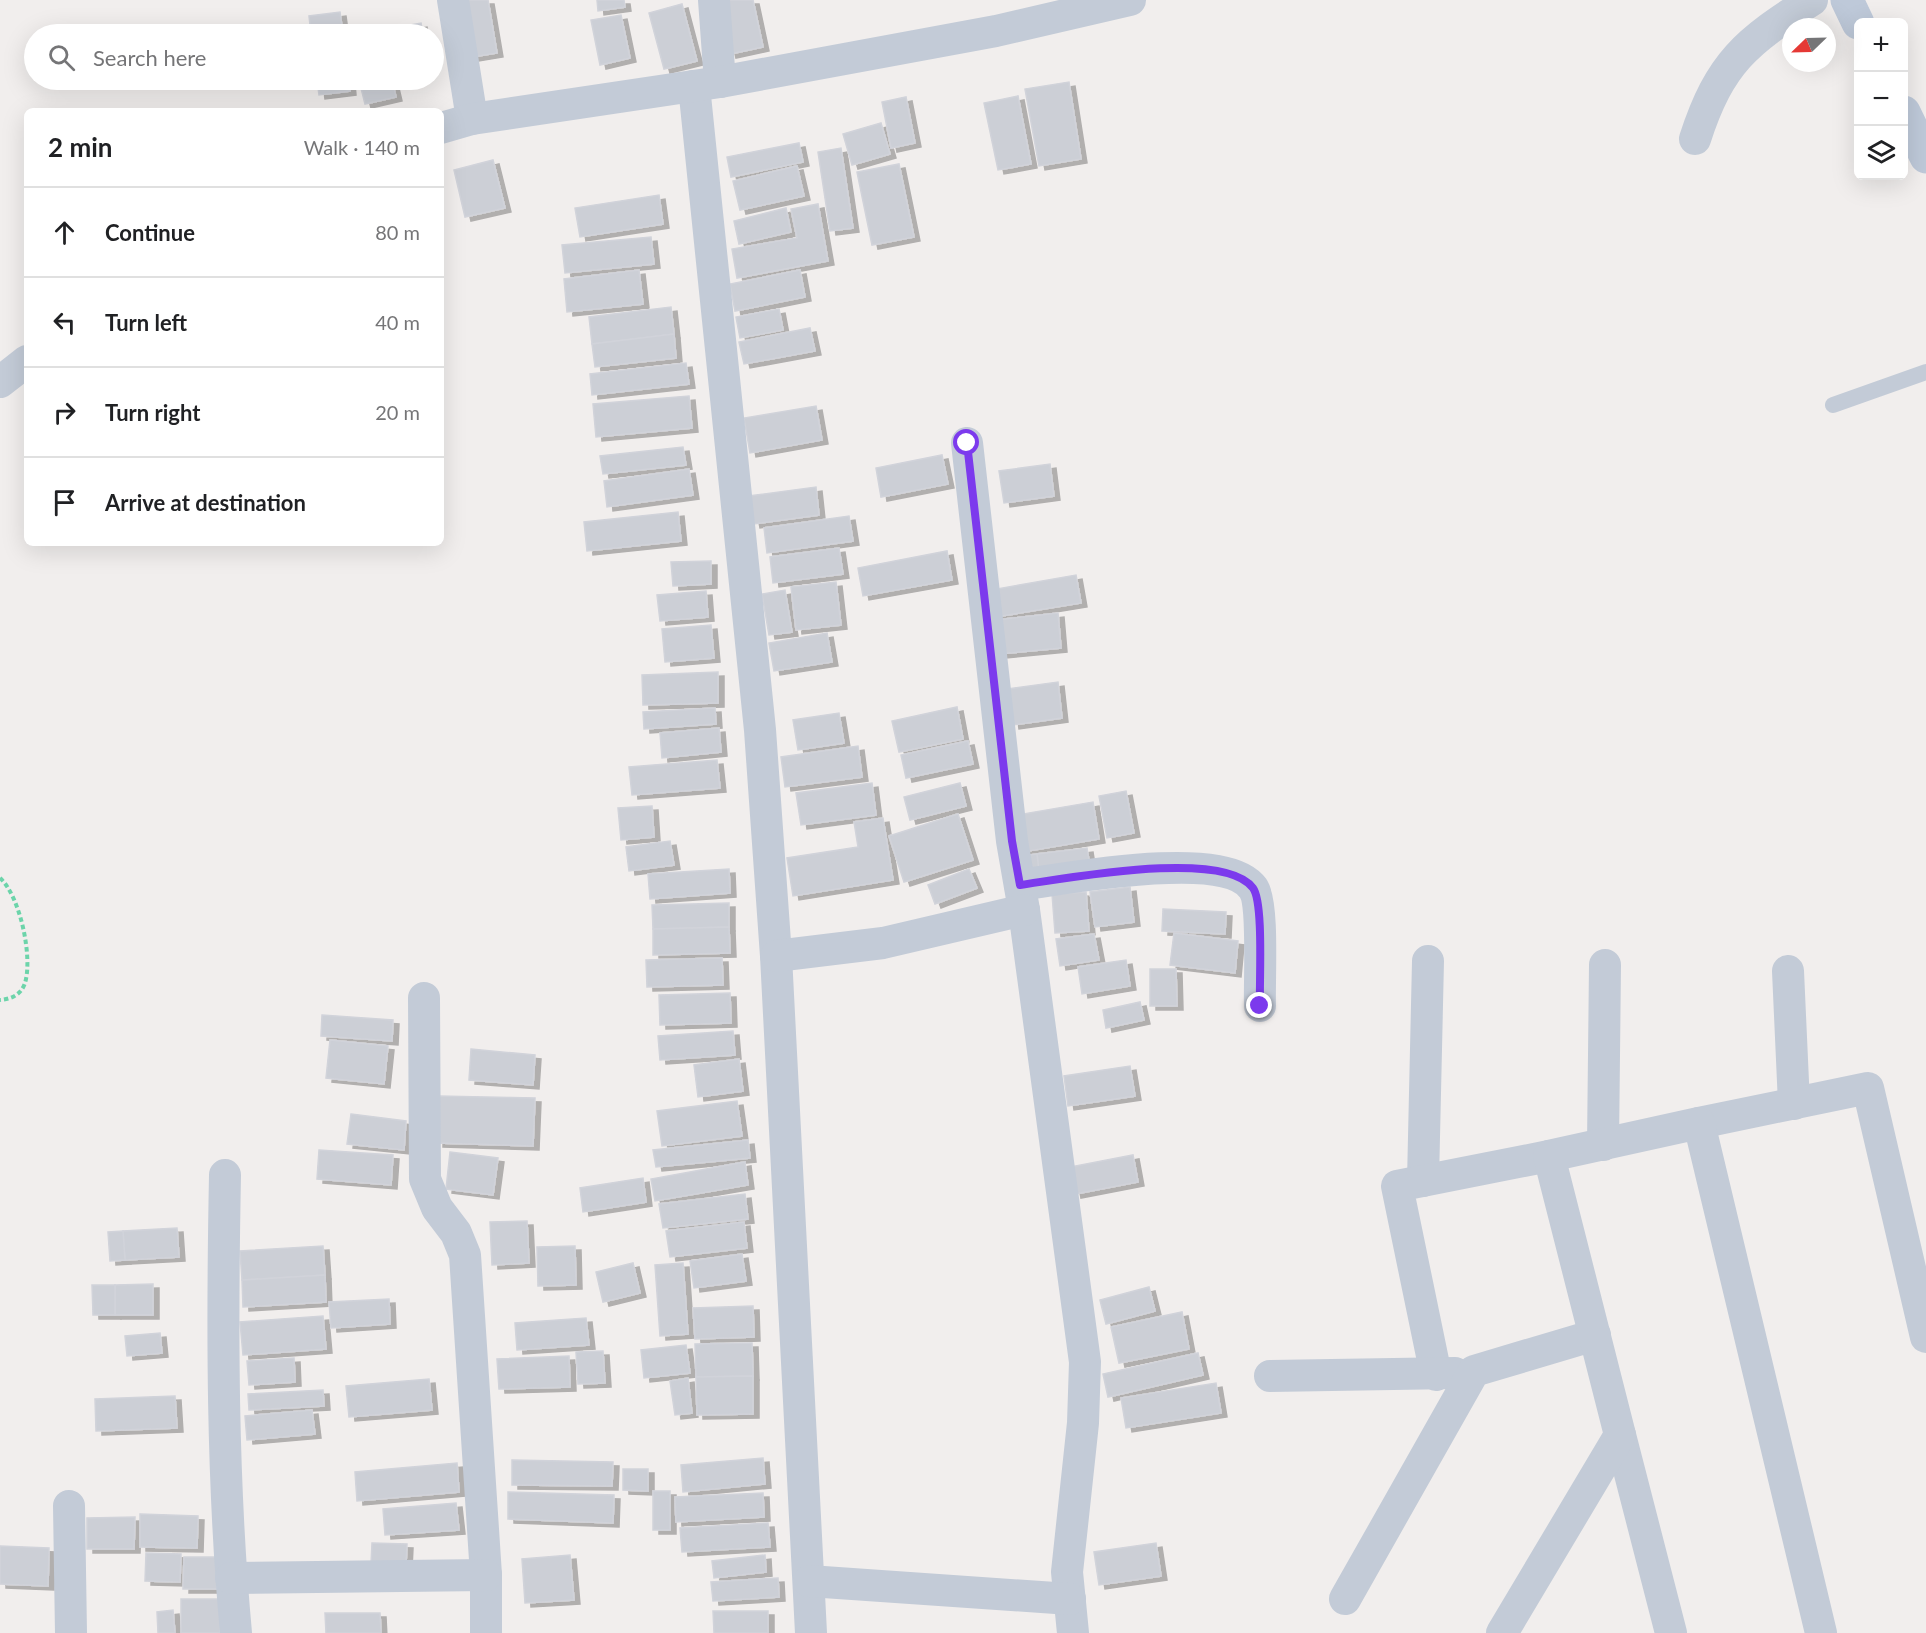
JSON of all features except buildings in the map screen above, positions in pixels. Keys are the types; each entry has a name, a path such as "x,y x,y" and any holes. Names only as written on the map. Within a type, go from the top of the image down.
{"main road":[{"path":"1847,0 1856,18"},
{"path":"1908,120 1926,157"}],"street":[{"path":"453,0 472,119"},
{"path":"714,0 707,84 760,730 776,956 811,1633"},
{"path":"444,127 472,119 707,84 996,31 1130,0"},
{"path":"1695,139 1707,101 1735,58 1756,38 1812,0"},
{"path":"0,382 24,363"},
{"path":"967,443 1012,841 1022,898 1085,1362 1083,1423 1067,1572 1073,1633"},
{"path":"776,956 883,943 1022,898 1153,867 1211,870 1241,877 1254,889 1259,918 1260,1006"},
{"path":"1423,1181 1428,961"},
{"path":"1603,1144 1605,965"},
{"path":"1788,970 1794,1104"},
{"path":"424,998 425,1179 437,1209 456,1233 465,1255 486,1575 486,1633"},
{"path":"1436,1375 1397,1186 1868,1088 1926,1337"},
{"path":"1699,1123 1821,1633"},
{"path":"1549,1156 1671,1633"},
{"path":"225,1175 222,1349 231,1578 236,1633"},
{"path":"1270,1376 1436,1375 1474,1371 1594,1335"},
{"path":"1345,1599 1474,1371"},
{"path":"1502,1633 1620,1435"},
{"path":"69,1506 71,1633"},
{"path":"231,1578 486,1575"},
{"path":"809,1581 1070,1599"}],"lane":[{"path":"1833,405 1926,372"}],"path":[{"path":"0,878 15,898 26,960 25,983 19,993 12,999 0,1000"}],"route":[{"path":"967,443 1012,841 1020,885 1153,867 1211,870 1241,877 1254,889 1259,918 1260,1006"}]}
